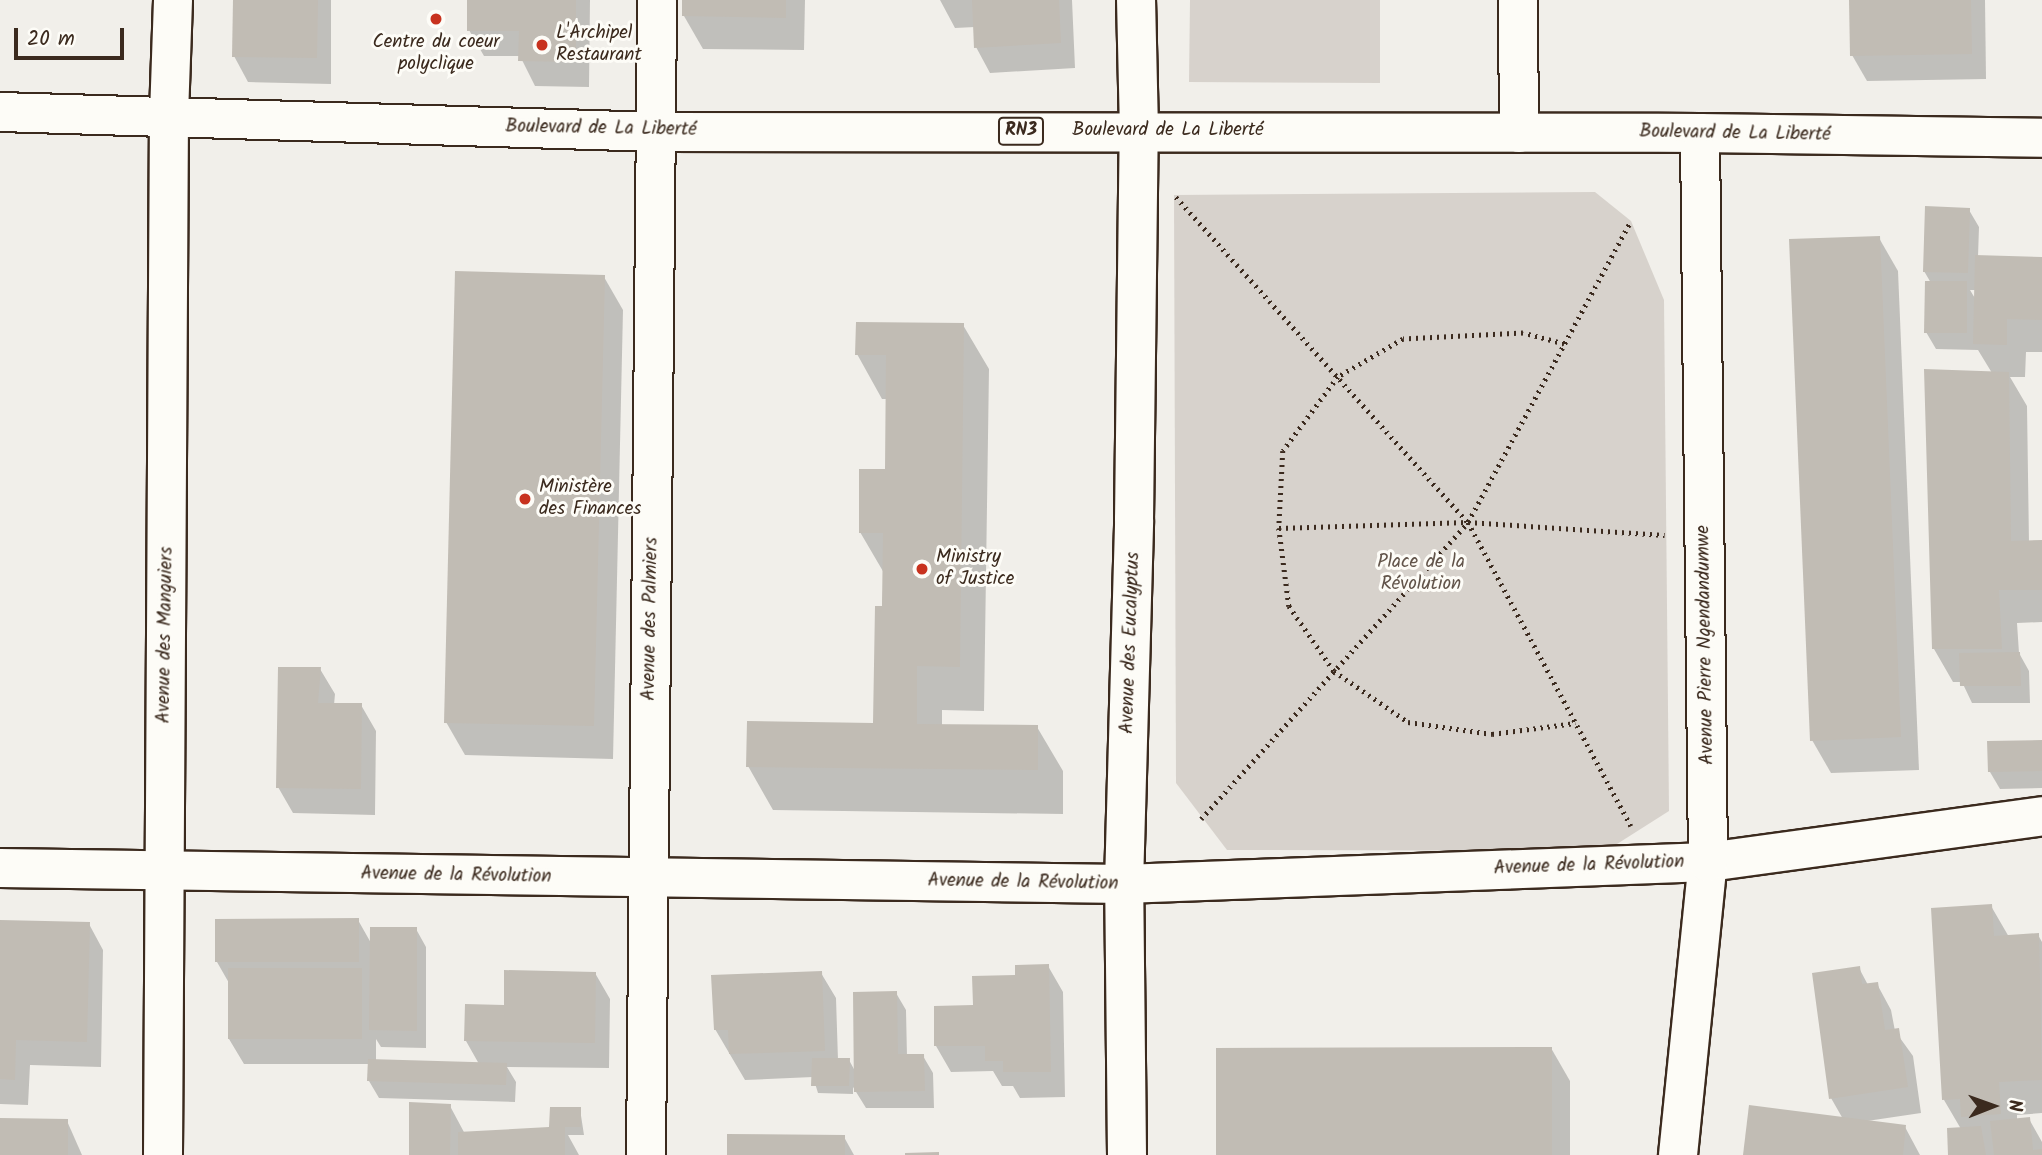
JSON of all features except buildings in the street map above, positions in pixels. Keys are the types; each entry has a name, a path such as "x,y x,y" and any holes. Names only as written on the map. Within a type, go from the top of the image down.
{"main road":[{"name":"Avenue des Manguiers","path":"163,1155 169,115 173,0"},
{"name":"Avenue des Palmiers","path":"646,1155 657,0"},
{"name":"Avenue des Eucalyptus","path":"1127,1155 1125,884 1139,131 1136,0"},
{"path":"1518,0 1519,133"},
{"name":"Boulevard de La Liberté","path":"0,111 657,132 1700,133 2042,138"},
{"name":"Avenue Pierre Ngendandumwe","path":"1678,1155 1708,862 1700,133"},
{"name":"Avenue de la Révolution","path":"0,867 647,879 1125,884 1708,862 2042,816"}],"path":[{"path":"1174,195 1468,522 1635,833"},
{"path":"1201,819 1468,522 1631,221"},
{"path":"1564,344 1523,333 1403,339 1338,377 1283,451 1279,528 1289,606 1334,671 1408,722 1492,734 1575,723"},
{"path":"1279,528 1468,522 1665,535"}],"green space":[{"path":"1190,0 1380,0 1380,83 1189,82"},
{"name":"Place de la Révolution","path":"1595,192 1631,221 1664,300 1669,811 1606,851 1227,850 1176,783 1174,195"}],"place":[{"name":"Centre du coeur polyclique","path":"436,19"},
{"name":"L'Archipel Restaurant","path":"542,45"},
{"name":"Ministère des Finances","path":"525,499"},
{"name":"Ministry of Justice","path":"922,569"}]}
